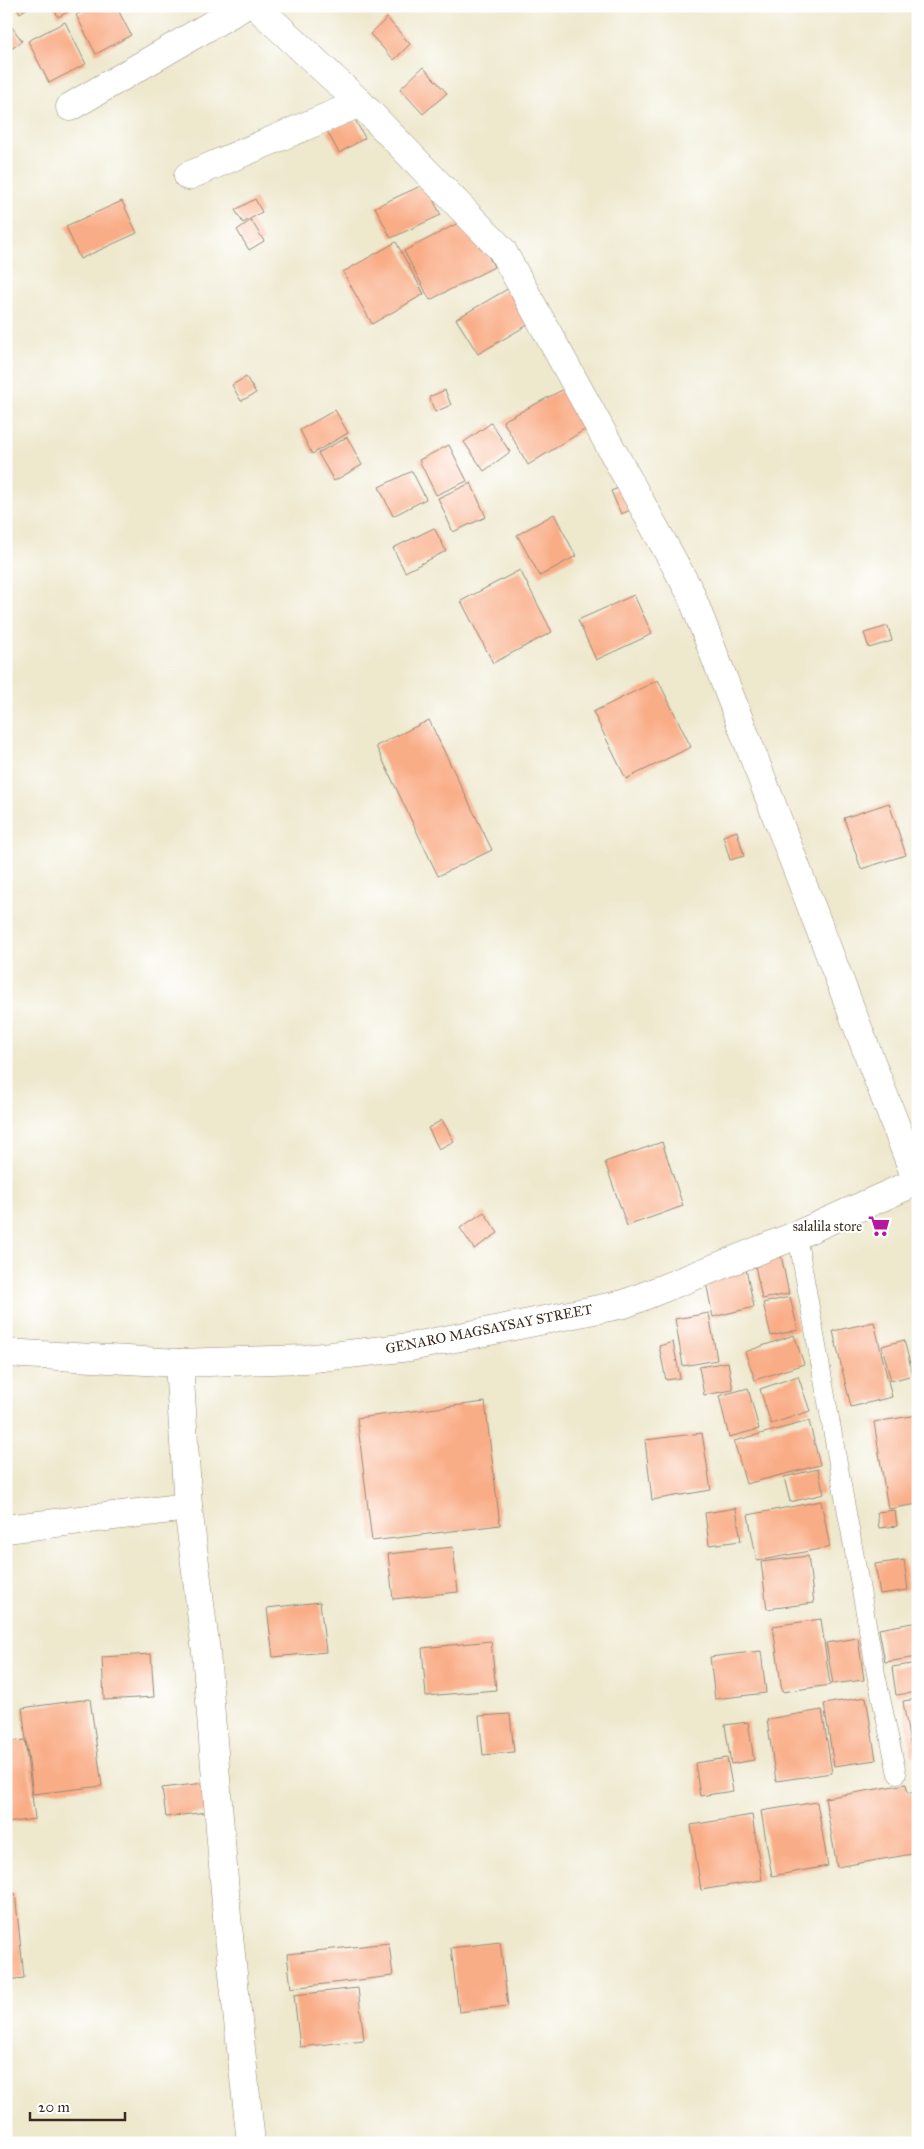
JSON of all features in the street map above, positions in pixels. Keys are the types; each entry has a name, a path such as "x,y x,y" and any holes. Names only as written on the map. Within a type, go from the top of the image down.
{"street":[{"path":"70,106 244,6"},
{"path":"256,6 360,103 502,250 690,592 918,1181"},
{"path":"188,176 360,103"},
{"name":"GENARO MAGSAYSAY STREET","path":"6,1353 179,1362 304,1358 410,1347 624,1304 797,1235 918,1181"},
{"path":"179,1362 188,1507 206,1652 227,1917 250,2143"},
{"path":"6,1529 188,1507"}],"lane":[{"path":"797,1235 876,1674 897,1774"}],"building":[{"path":"16,6 30,6 20,13"},
{"path":"53,6 79,6 58,17"},
{"path":"92,6 116,6 131,35 96,54 76,15"},
{"path":"387,18 410,44 394,60 370,34"},
{"path":"6,19 22,41 6,53"},
{"path":"65,22 86,64 49,83 28,41"},
{"path":"423,67 447,93 423,114 400,89"},
{"path":"353,116 365,138 339,153 327,131"},
{"path":"425,184 441,215 391,238 375,207"},
{"path":"255,199 262,212 243,223 235,210"},
{"path":"122,201 137,233 80,259 66,226"},
{"path":"468,218 494,267 430,300 404,251"},
{"path":"251,220 264,241 249,250 237,230"},
{"path":"396,242 424,294 372,324 343,272"},
{"path":"511,287 531,323 478,354 456,319"},
{"path":"246,377 256,393 241,401 232,385"},
{"path":"566,388 589,427 528,465 503,421"},
{"path":"445,390 451,405 435,412 429,397"},
{"path":"335,410 348,433 312,454 300,430"},
{"path":"491,423 510,452 484,471 464,442"},
{"path":"347,437 362,465 334,481 318,453"},
{"path":"449,445 467,481 436,495 419,460"},
{"path":"412,471 426,499 393,516 379,487"},
{"path":"471,483 486,517 453,532 438,498"},
{"path":"621,487 631,510 621,514 611,491"},
{"path":"554,514 576,556 540,576 517,535"},
{"path":"434,528 446,551 405,572 393,548"},
{"path":"520,570 552,632 493,663 461,601"},
{"path":"634,595 652,634 596,660 578,620"},
{"path":"888,626 892,641 869,648 864,633"},
{"path":"658,680 691,747 626,779 593,712"},
{"path":"429,720 492,850 438,876 376,746"},
{"path":"889,803 906,855 861,869 844,818"},
{"path":"737,831 744,856 730,860 723,836"},
{"path":"442,1120 454,1141 439,1149 428,1128"},
{"path":"662,1142 683,1206 627,1226 605,1162"},
{"path":"484,1212 498,1233 474,1249 460,1228"},
{"path":"780,1250 789,1294 762,1299 753,1256"},
{"path":"746,1269 754,1307 713,1317 705,1277"},
{"path":"790,1297 798,1330 771,1336 763,1303"},
{"path":"709,1313 717,1360 683,1366 675,1319"},
{"path":"874,1322 892,1397 851,1407 833,1331"},
{"path":"794,1335 804,1364 755,1380 745,1352"},
{"path":"904,1340 913,1375 891,1381 882,1346"},
{"path":"673,1342 680,1378 666,1380 659,1346"},
{"path":"728,1362 733,1390 704,1395 699,1367"},
{"path":"798,1376 810,1411 771,1424 760,1389"},
{"path":"748,1388 759,1429 729,1437 719,1396"},
{"path":"485,1402 500,1525 372,1541 357,1418"},
{"path":"918,1415 918,1504 888,1509 874,1422"},
{"path":"809,1421 820,1465 746,1484 734,1441"},
{"path":"702,1433 711,1490 652,1500 645,1440"},
{"path":"818,1469 824,1494 790,1502 784,1477"},
{"path":"821,1501 830,1547 757,1561 748,1515"},
{"path":"736,1508 741,1541 709,1545 705,1513"},
{"path":"895,1510 897,1526 879,1528 877,1512"},
{"path":"453,1547 458,1592 393,1599 388,1554"},
{"path":"808,1556 814,1603 767,1609 761,1562"},
{"path":"904,1560 908,1590 880,1594 875,1564"},
{"path":"914,1581 918,1581 917,1602"},
{"path":"320,1602 326,1652 273,1657 267,1608"},
{"path":"821,1619 830,1685 782,1692 773,1626"},
{"path":"918,1622 918,1657 885,1662 879,1629"},
{"path":"858,1638 864,1680 833,1684 826,1643"},
{"path":"491,1641 496,1690 426,1696 422,1648"},
{"path":"761,1651 766,1693 715,1699 710,1657"},
{"path":"151,1654 154,1697 104,1700 102,1657"},
{"path":"918,1663 918,1692 896,1695 892,1667"},
{"path":"866,1697 876,1760 834,1766 824,1704"},
{"path":"90,1699 102,1786 33,1794 22,1708"},
{"path":"918,1699 918,1755 912,1756 903,1701"},
{"path":"822,1710 832,1773 776,1781 767,1719"},
{"path":"510,1714 514,1752 483,1755 479,1716"},
{"path":"748,1722 754,1760 731,1764 725,1725"},
{"path":"25,1740 35,1819 6,1823 6,1742"},
{"path":"727,1758 733,1791 700,1796 695,1763"},
{"path":"204,1783 207,1812 166,1817 162,1788"},
{"path":"906,1784 908,1793 918,1792 918,1853 837,1867 825,1798"},
{"path":"817,1802 828,1866 772,1876 761,1811"},
{"path":"752,1815 762,1880 701,1890 691,1825"},
{"path":"15,1893 24,1978 6,1980 6,1894"},
{"path":"500,1942 508,2006 459,2012 451,1948"},
{"path":"389,1943 393,1976 291,1988 287,1954"},
{"path":"358,1988 364,2040 300,2047 294,1995"}],"place":[{"name":"salalila store","path":"879,1226"}]}
